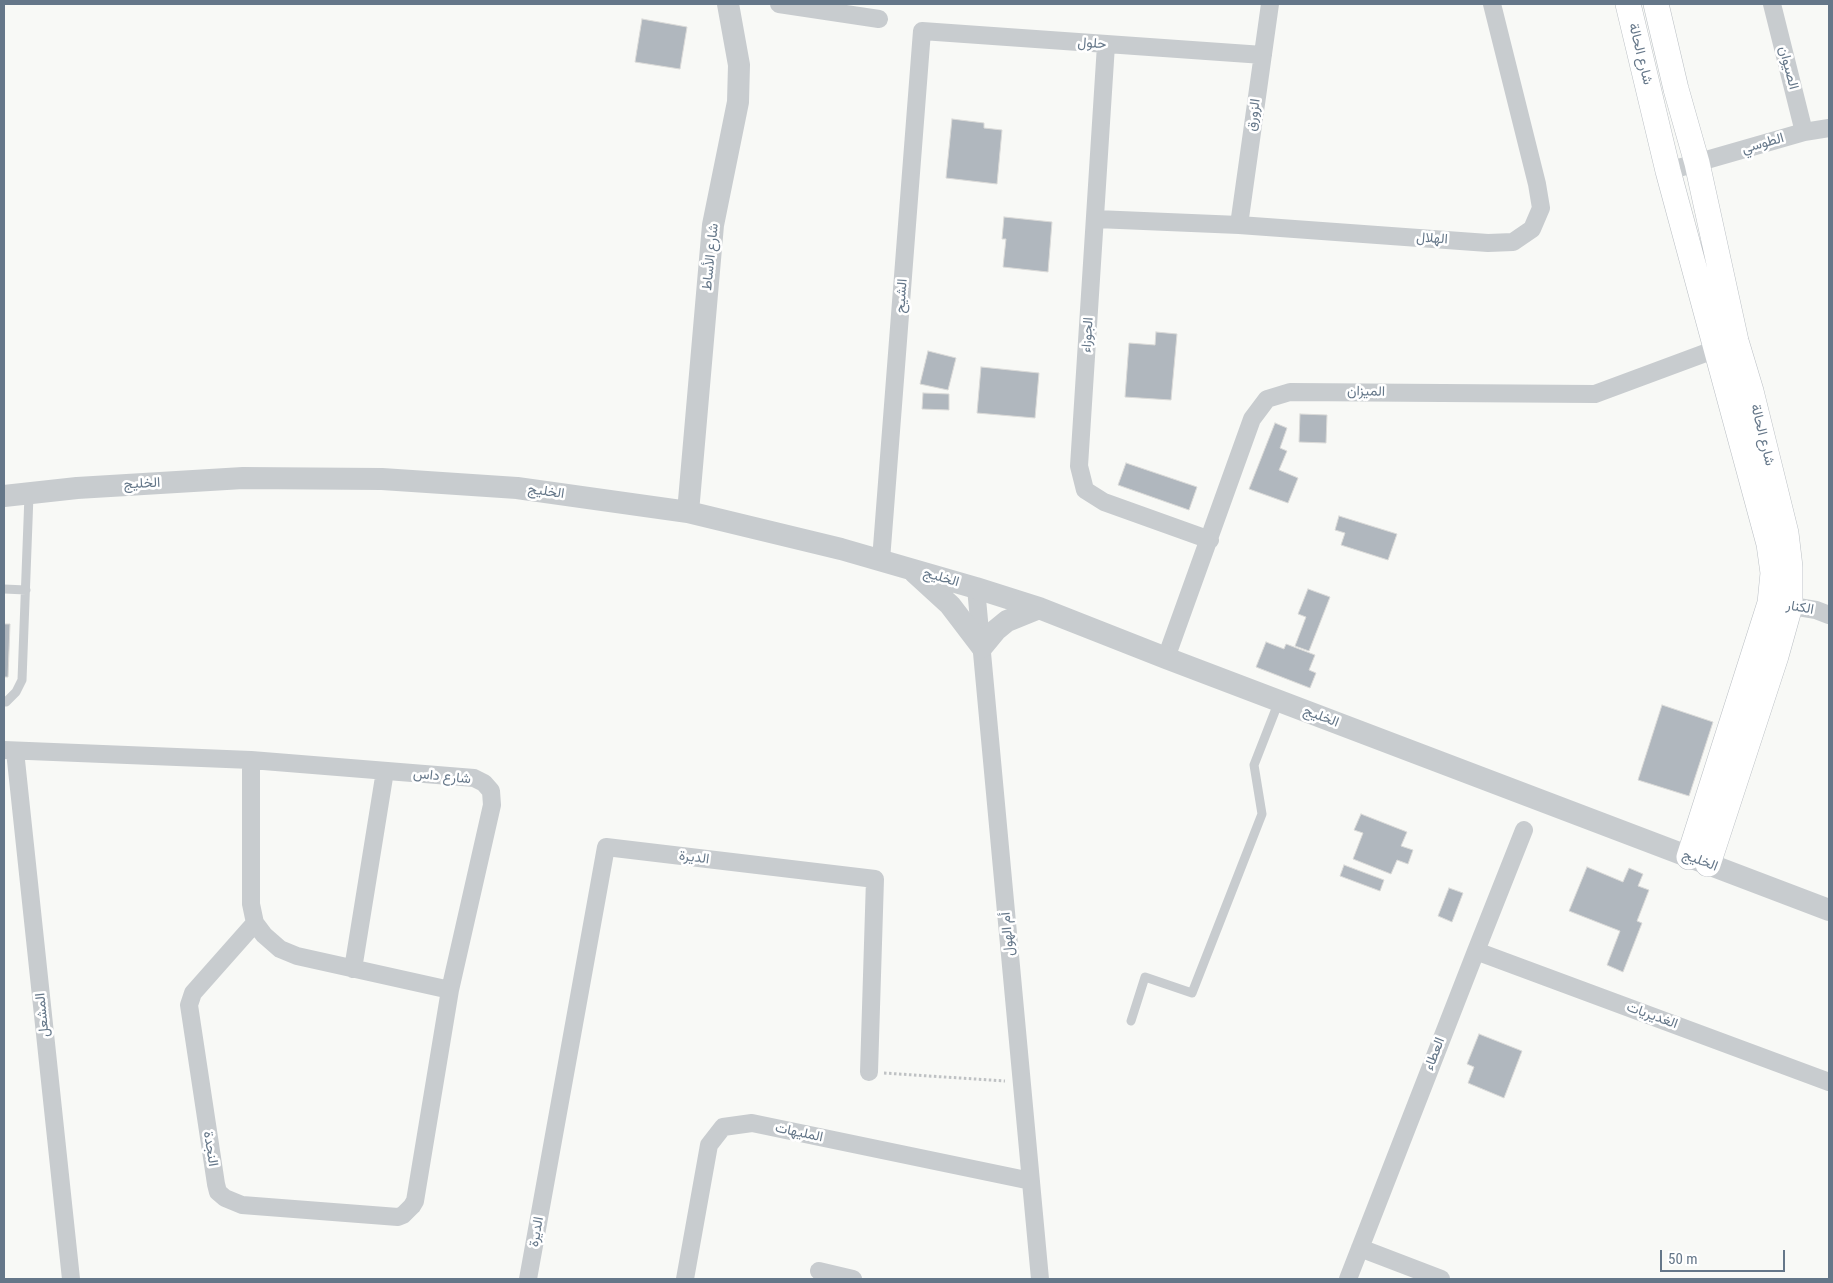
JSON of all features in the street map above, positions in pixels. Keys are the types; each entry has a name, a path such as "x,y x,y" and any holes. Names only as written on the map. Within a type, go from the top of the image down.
{"main road":[{"name":"شارع الحالة","path":"1628,4 1668,171 1726,345 1751,391 1786,532 1790,568 1698,860"},
{"name":"شارع الحالة","path":"1656,4 1676,89 1697,163 1726,345"}],"street":[{"name":"شارع الأساط","path":"688,512 713,225 738,102 739,65 728,4"},
{"path":"780,4 879,19"},
{"name":"الزورق","path":"1239,226 1270,4"},
{"name":"الهلال","path":"1096,218 1488,243 1513,242 1532,229 1541,208 1537,184 1492,4"},
{"name":"الصيوان","path":"1772,4 1804,132"},
{"name":"حلول","path":"922,31 1263,55"},
{"name":"الشيح","path":"881,560 922,31"},
{"name":"الجوزاء","path":"1106,45 1079,466 1085,490 1104,502 1210,540"},
{"name":"الطوسي","path":"1668,171 1804,132 1829,128"},
{"name":"الميزان","path":"1166,658 1252,419 1266,399 1290,392 1594,394 1726,345"},
{"name":"الخليج","path":"4,496 77,488 243,478 382,479 517,488 688,512 881,560 1039,608 1829,910"},
{"path":"911,570 950,605 982,647 996,630 1007,621 1039,608"},
{"name":"أم الهول","path":"976,588 1040,1279"},
{"name":"الكنار","path":"1780,604 1816,610 1829,615"},
{"name":"شارع داس","path":"9,750 251,760 474,778 484,783 491,791 492,805 450,990 415,1201"},
{"name":"المشعل","path":"9,750 72,1279"},
{"path":"251,760 251,904 255,923 264,936 280,949 297,956 450,990"},
{"path":"353,969 385,771"},
{"name":"العطاء","path":"1348,1279 1524,830"},
{"name":"الديرة","path":"528,1279 606,847 875,879 869,1072"},
{"name":"النجدة","path":"255,923 193,993 189,1005 218,1192 225,1198 242,1205 398,1218 408,1211 415,1201"},
{"name":"الغديريات","path":"1476,950 1829,1082"},
{"name":"المليهات","path":"685,1279 709,1145 723,1128 752,1123 1030,1181"},
{"path":"1360,1248 1441,1279"},
{"path":"819,1271 853,1279"}],"lane":[{"path":"4,702 16,692 22,680 30,493"},
{"path":"4,589 26,590"},
{"path":"1131,1021 1145,977 1192,993 1262,814 1254,765 1279,701"}],"path":[{"path":"869,1072 1021,1082"}],"building":[{"path":"642,19 687,27 680,69 635,62"},
{"path":"952,119 984,123 984,128 1002,130 997,184 946,178"},
{"path":"1004,217 1052,222 1048,272 1003,267 1006,239 1002,239"},
{"path":"1156,332 1177,334 1171,400 1125,397 1129,343 1155,345"},
{"path":"928,351 956,358 948,390 920,384"},
{"path":"981,367 1039,373 1035,418 977,413"},
{"path":"923,393 949,394 949,410 922,409"},
{"path":"1300,414 1327,415 1326,443 1299,442"},
{"path":"1275,423 1287,428 1280,448 1287,451 1279,470 1298,478 1288,503 1249,489"},
{"path":"1126,463 1197,487 1189,510 1118,485"},
{"path":"1339,516 1397,534 1388,560 1341,545 1345,533 1335,530"},
{"path":"1308,589 1330,597 1309,651 1295,646 1306,617 1298,614"},
{"path":"4,624 10,624 8,677 4,677"},
{"path":"1266,642 1284,649 1286,644 1315,655 1309,670 1316,673 1310,688 1256,667"},
{"path":"1662,705 1713,722 1689,796 1638,780"},
{"path":"1361,814 1407,832 1401,846 1413,850 1408,864 1397,860 1391,874 1353,859 1363,833 1354,830"},
{"path":"1344,865 1384,880 1380,891 1340,876"},
{"path":"1587,867 1623,882 1629,868 1643,874 1638,886 1649,890 1637,921 1642,923 1623,972 1607,965 1620,931 1569,911"},
{"path":"1449,888 1463,893 1452,922 1438,916"},
{"path":"1479,1034 1522,1051 1504,1098 1468,1083 1474,1067 1467,1064"}]}
